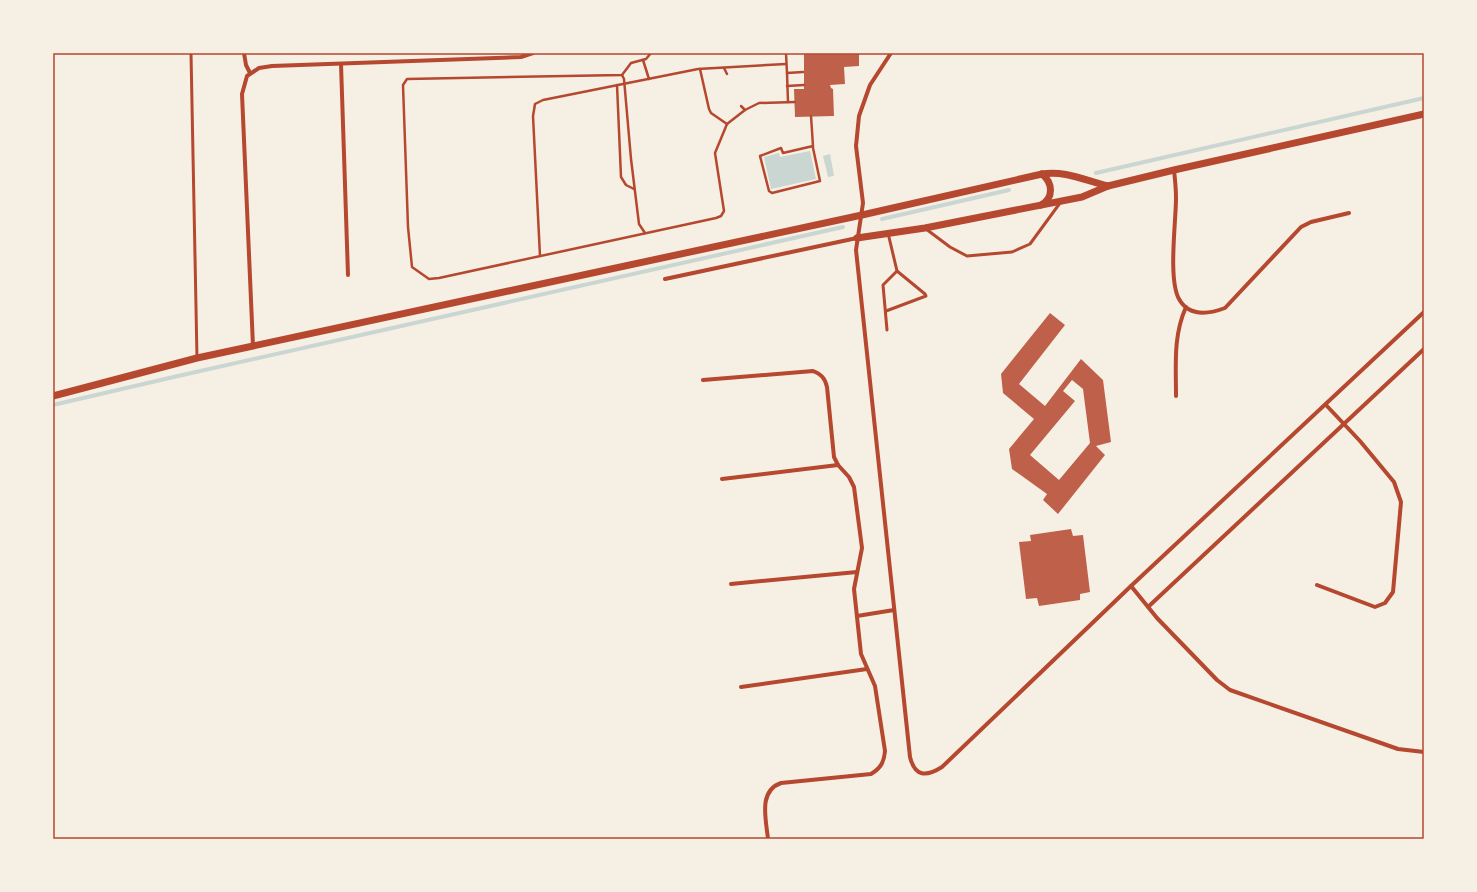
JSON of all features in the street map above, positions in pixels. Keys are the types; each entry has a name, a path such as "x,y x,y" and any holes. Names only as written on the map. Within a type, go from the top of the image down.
{"street":[{"path":"244,53 246,65 250,73"},
{"path":"253,346 242,94 244,81 250,73 258,68 272,66 521,57 533,53"},
{"path":"891,53 870,85 859,116 856,146 863,203 856,250 910,757 912,764 922,774 928,774 942,767 1424,312"},
{"path":"341,64 348,275"},
{"path":"665,279 858,238 925,228 1062,201 1089,195 1108,186 1174,170 1424,114"},
{"path":"1174,170 1176,196 1174,280 1179,298 1186,307 1197,313 1210,313 1225,308 1301,227 1311,222 1349,213"},
{"path":"53,396 197,358 862,215 1042,174 1064,174 1108,186"},
{"path":"1041,205 1049,197 1051,190 1049,181 1042,174"},
{"path":"1176,396 1176,344 1179,322 1186,307"},
{"path":"1148,608 1424,349"},
{"path":"703,380 813,371 818,373 825,380 827,387 832,450 838,465 849,477 854,487 862,548 854,589 861,654 875,686 885,751 881,765 871,774 781,783 774,786 769,790 766,796 765,810 768,839"},
{"path":"1317,585 1375,607 1385,603 1393,592 1401,502 1394,482 1326,405"},
{"path":"722,479 838,465"},
{"path":"731,584 857,572"},
{"path":"1132,586 1148,608 1217,680 1230,690 1398,749 1424,752"},
{"path":"857,616 894,610"},
{"path":"741,687 868,670"}],"lane":[{"path":"191,53 197,358"},
{"path":"925,228 950,247 967,256 1012,252 1030,244 1062,201"},
{"path":"886,311 926,296 897,271 888,233"},
{"path":"887,330 883,285 897,271"}],"path":[{"path":"622,75 631,63 643,60 651,53"},
{"path":"786,53 788,102"},
{"path":"643,60 649,79"},
{"path":"540,256 533,116 535,104 543,100 700,69 786,64"},
{"path":"724,68 727,74"},
{"path":"700,69 709,109 711,113 726,124"},
{"path":"787,73 803,72"},
{"path":"622,75 624,79 634,189 639,224 645,233"},
{"path":"622,75 407,79 403,85 408,227 412,267 429,279 721,216 724,211 715,153 726,124 745,110 759,104 795,102"},
{"path":"617,85 621,177 626,185 634,189"},
{"path":"787,86 804,85"},
{"path":"741,106 745,110"},
{"path":"811,116 813,146 820,181 772,193 769,191 760,156 781,148 783,153 813,146"}],"shaded area":[{"path":"810,151 816,179 771,189 764,157 779,153 780,157"},
{"path":"830,154 834,176 828,177 823,156"}],"building":[{"path":"804,53 859,53 859,66 844,67 845,84 830,85 833,89 834,116 795,117 794,89 804,89"},
{"path":"1050,313 1065,325 1019,384 1045,406 1081,359 1103,380 1111,442 1096,446 1105,455 1058,514 1043,500 1047,494 1012,469 1009,449 1034,419 1003,393 1001,374","holes":["1072,380 1083,389 1090,443 1059,480 1030,455 1075,401 1063,391"]},
{"path":"1071,529 1073,536 1083,535 1090,592 1080,594 1080,600 1039,606 1037,598 1026,599 1019,542 1031,541 1030,535"}],"waterway":[{"path":"1096,173 1424,98"},
{"path":"882,219 1009,190"},
{"path":"53,405 843,227"}]}
